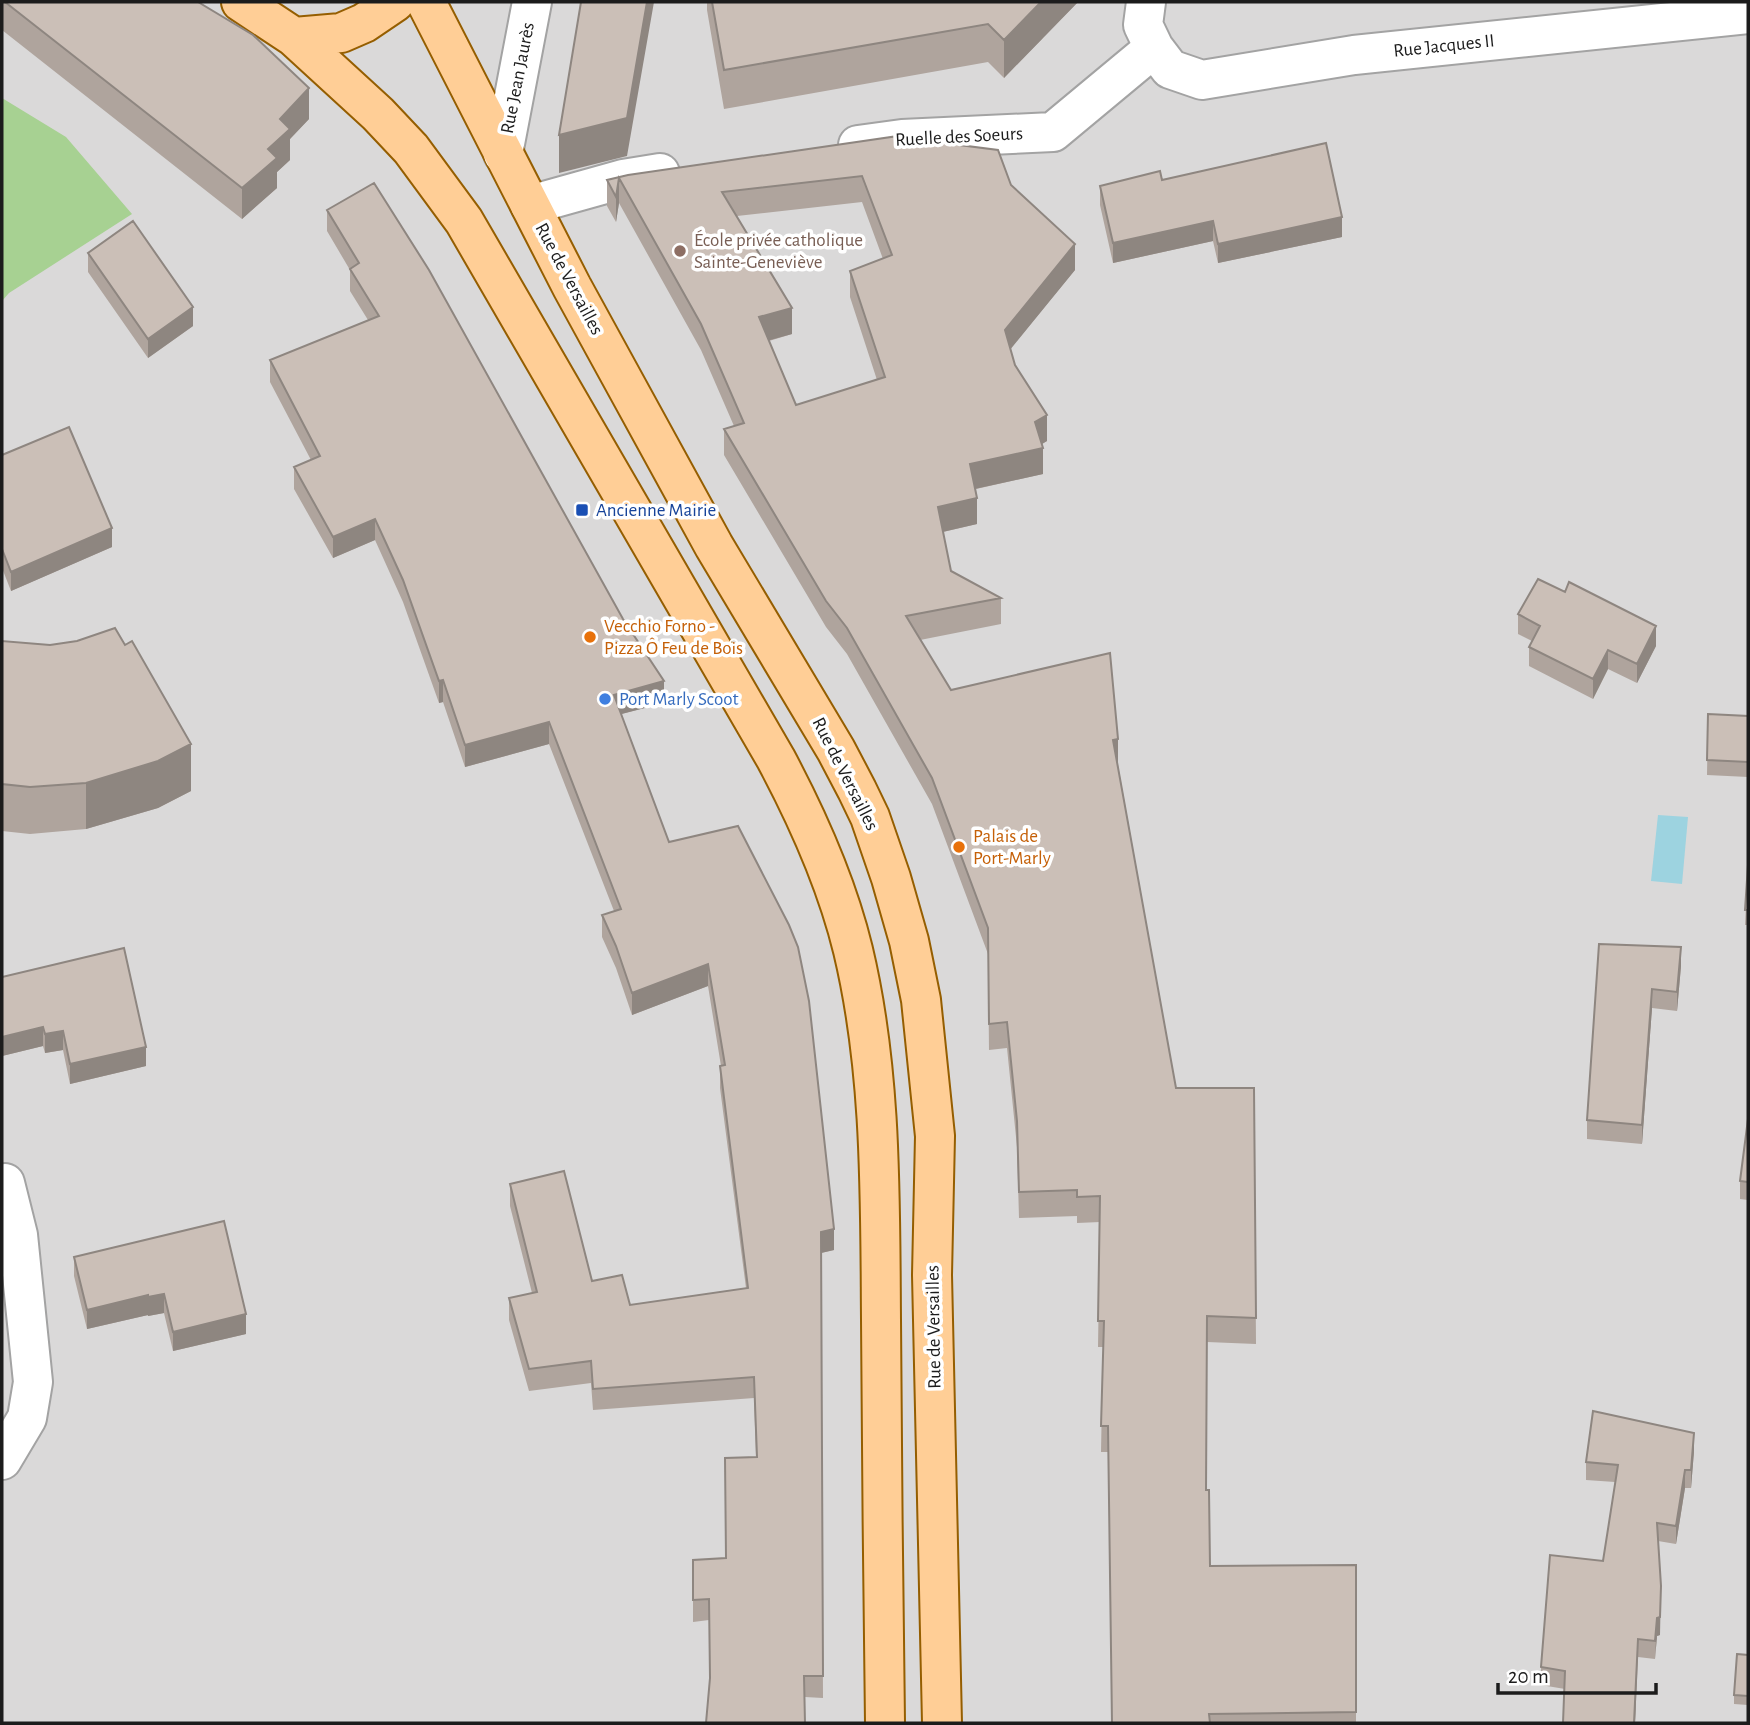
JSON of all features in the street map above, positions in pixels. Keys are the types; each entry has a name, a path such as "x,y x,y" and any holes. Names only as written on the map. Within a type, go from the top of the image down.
{"main road":[{"path":"240,2 294,37 378,114 411,149 464,221 787,779 821,853 853,949 864,1002 876,1103 880,1203 885,1723"},
{"path":"294,37 341,33 363,23 395,2"},
{"name":"Rue de Versailles","path":"426,2 503,154 714,546 858,790 891,878 909,942 921,1000 935,1136 932,1275 942,1723"}],"street":[{"name":"Rue Jean Jaurès","path":"503,154 532,2"},
{"path":"1146,2 1143,26 1154,48"},
{"name":"Rue Jacques II","path":"1154,48 1170,69 1202,80 1354,55 1748,14"},
{"name":"Ruelle des Soeurs","path":"822,150 902,139 1053,132 1154,48"},
{"path":"530,205 623,179 689,169"},
{"path":"2,1460 27,1418 33,1382 18,1235 5,1183"}],"shaded area":[{"path":"2,2 1748,2 1748,1723 2,1723"}],"green space":[{"path":"2,98 66,137 132,214 9,293 2,301"}],"water":[{"path":"1658,815 1688,817 1682,884 1651,881"}],"building":[{"path":"5,2 198,2 253,35 309,88 280,119 290,129 268,149 277,158 242,188"},
{"path":"581,2 647,2 627,118 559,135"},
{"path":"712,2 1041,2 1004,40 988,24 724,70"},
{"path":"905,135 905,138 998,150 1011,185 1075,244 1005,330 1015,365 1047,415 1035,422 1043,448 970,464 977,498 938,507 951,571 1001,598 906,616 951,690 1110,653 1118,739 1113,740 1176,1088 1254,1088 1256,1318 1207,1316 1206,1490 1209,1490 1210,1566 1356,1565 1356,1712 1209,1714 1210,1723 1112,1723 1108,1426 1101,1426 1104,1321 1098,1321 1100,1196 1077,1197 1077,1190 1019,1192 1017,1121 1007,1022 989,1024 988,928 932,778 847,628 826,601 724,429 744,423 701,324 619,178 616,197 607,180 628,175","holes":["862,176 892,255 850,271 885,377 796,405 759,317 792,308 722,192"]},
{"path":"1326,143 1342,217 1218,244 1213,221 1113,243 1100,186 1160,171 1162,180"},
{"path":"374,183 429,270 623,619 664,681 614,695 669,842 738,826 798,947 809,1001 834,1229 821,1232 823,1676 804,1676 805,1723 706,1723 710,1678 709,1599 693,1600 693,1560 726,1558 725,1458 757,1457 754,1377 593,1389 591,1361 529,1369 509,1298 537,1292 510,1184 564,1171 592,1281 622,1275 630,1305 748,1288 720,1066 725,1065 708,964 632,993 602,915 621,909 549,722 465,745 443,680 439,681 403,580 375,519 333,537 294,467 320,456 270,360 379,316 350,269 359,263 327,210"},
{"path":"133,221 193,307 148,339 88,253"},
{"path":"69,427 112,528 11,572 2,549 2,455"},
{"path":"1538,579 1565,592 1569,582 1656,626 1637,664 1608,650 1593,679 1529,647 1540,626 1518,614"},
{"path":"115,628 125,645 132,641 191,744 158,761 86,783 30,787 2,784 2,641 50,645 77,641"},
{"path":"1708,714 1748,716 1748,762 1707,760"},
{"path":"1748,865 1748,910 1745,910"},
{"path":"1599,944 1681,947 1677,992 1652,989 1642,1125 1587,1120"},
{"path":"124,948 146,1047 70,1064 63,1031 45,1034 43,1027 2,1037 2,977"},
{"path":"1748,1119 1748,1182 1740,1181"},
{"path":"224,1221 246,1314 173,1332 164,1294 148,1295 87,1310 74,1257"},
{"path":"1593,1411 1694,1433 1691,1470 1685,1470 1676,1526 1657,1523 1660,1617 1657,1618 1655,1641 1638,1639 1634,1723 1563,1723 1565,1671 1541,1667 1550,1555 1603,1561 1618,1465 1586,1462"},
{"path":"1737,1654 1748,1655 1748,1696 1734,1695"}],"place":[{"name":"École privée catholique Sainte-Geneviève","path":"680,251"},
{"name":"Ancienne Mairie","path":"582,510"},
{"name":"Vecchio Forno - Pizza Ô Feu de Bois","path":"590,637"},
{"name":"Port Marly Scoot","path":"605,699"},
{"name":"Palais de Port-Marly","path":"959,847"}]}
